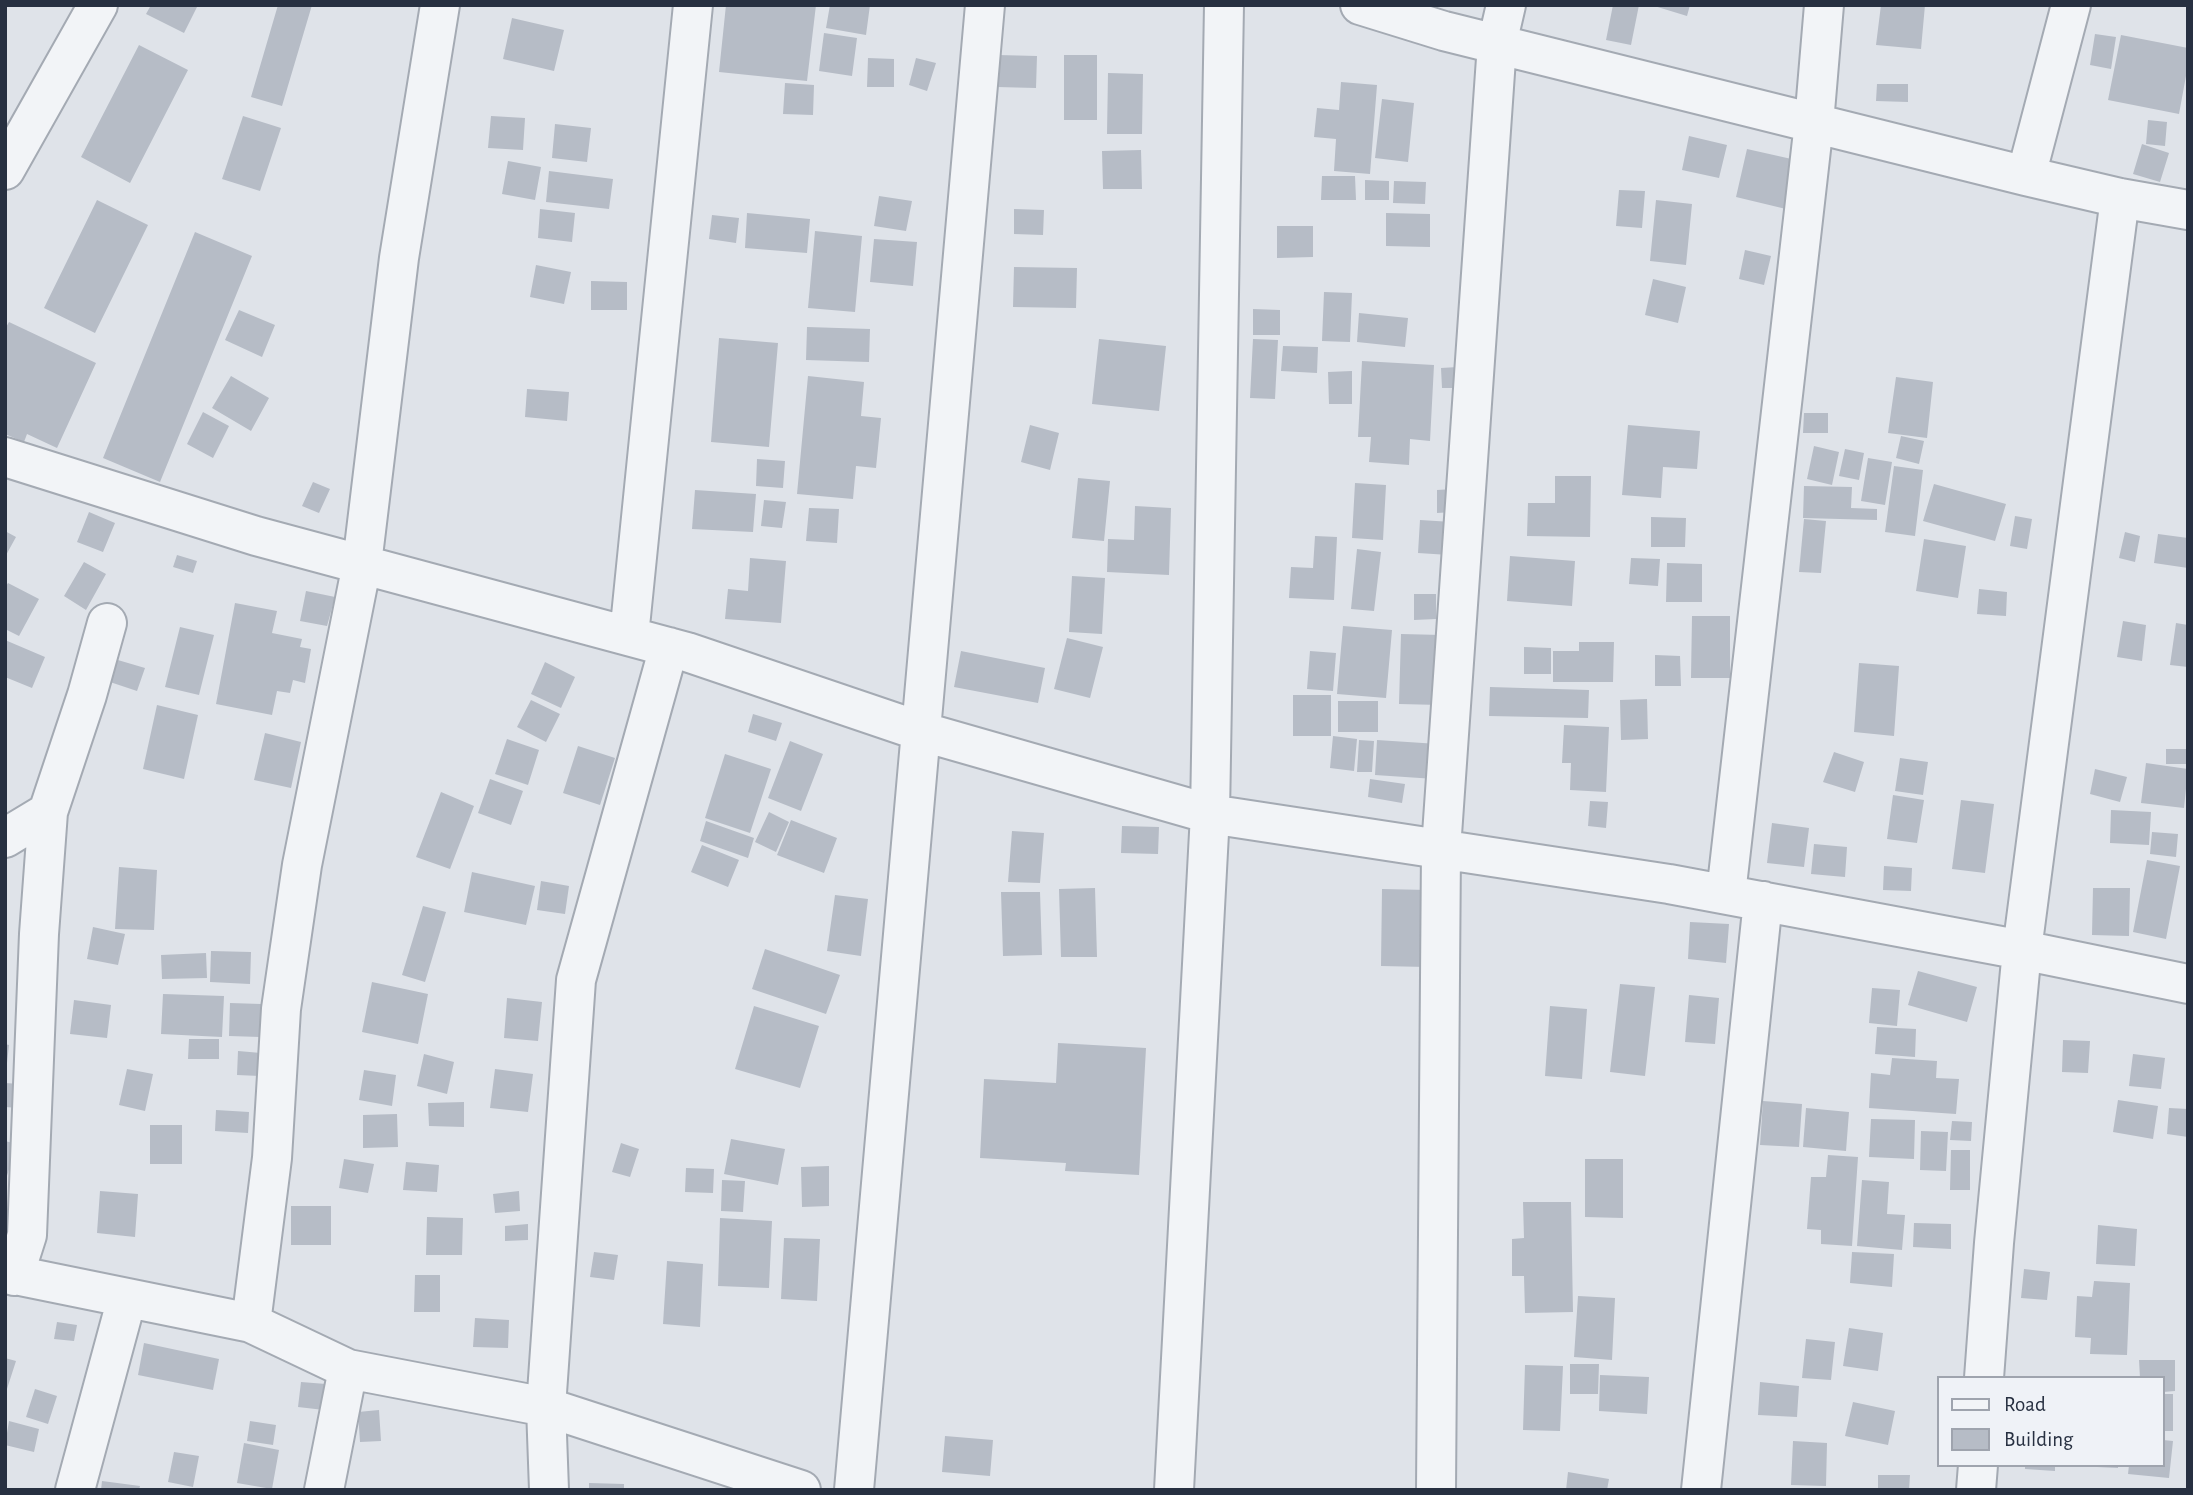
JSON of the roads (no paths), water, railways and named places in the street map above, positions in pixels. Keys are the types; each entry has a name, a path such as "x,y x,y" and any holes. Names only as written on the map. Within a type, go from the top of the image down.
{"street":[{"path":"5,170 98,5"},
{"path":"251,1323 272,1158 281,1009 302,865 362,564 399,258 440,5"},
{"path":"629,636 693,5"},
{"path":"854,1490 985,5"},
{"path":"1174,1490 1210,814 1224,5"},
{"path":"1360,5 1444,32 2026,176 2120,198 2188,210"},
{"path":"1436,1490 1441,849 1497,44 1506,5"},
{"path":"1726,894 1814,123 1824,5"},
{"path":"2026,176 2071,5"},
{"path":"1984,1376 2022,950 2120,198"},
{"path":"5,457 256,536 669,646 920,731 1210,814 1726,894 2188,984"},
{"path":"107,623 87,695 48,812 39,934 27,1236 10,1275 251,1323 348,1370 546,1408 801,1490"},
{"path":"549,1490 546,1408 576,980 669,646"},
{"path":"5,838 48,812"},
{"path":"1700,1490 1763,901"},
{"path":"75,1490 127,1298"},
{"path":"324,1490 348,1370"},
{"path":"1976,1490 1978,1467"}]}
